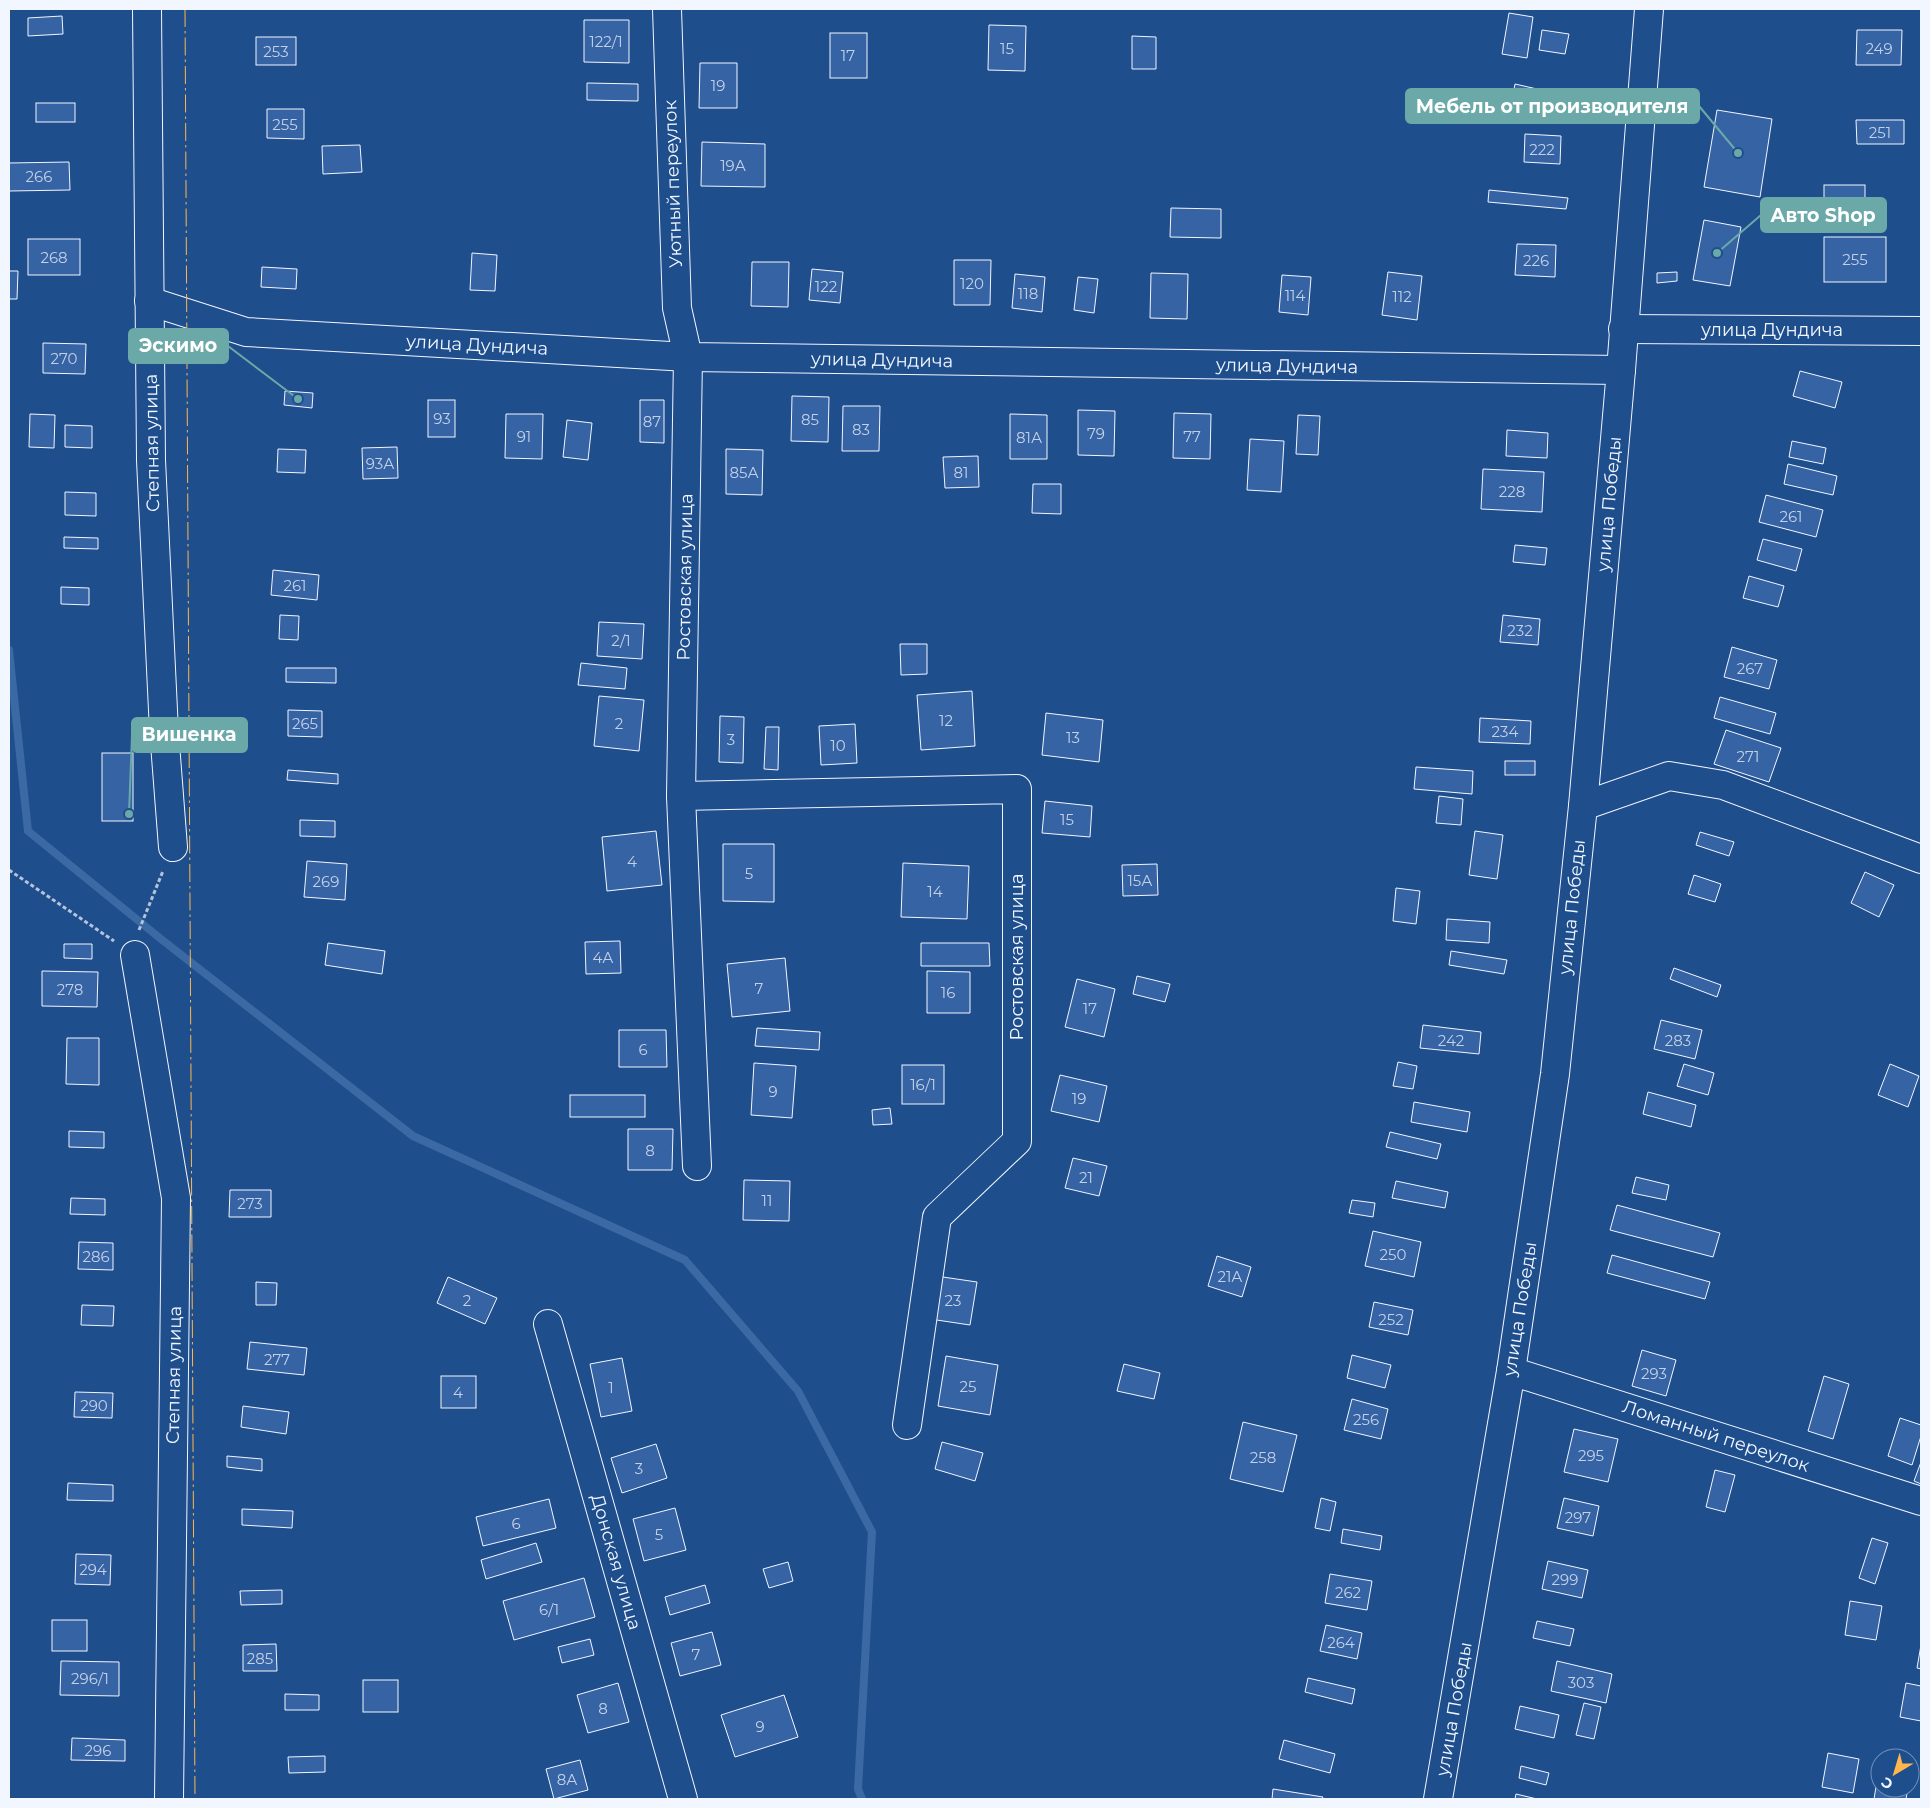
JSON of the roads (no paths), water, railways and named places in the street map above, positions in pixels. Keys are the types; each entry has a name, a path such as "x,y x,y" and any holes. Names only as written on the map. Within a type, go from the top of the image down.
{"street":[{"name":"Степная улица","path":"147,9 151,460 164,731 173,847"},
{"name":"Уютный переулок","path":"667,9 677,308 688,358"},
{"name":"улица Победы","path":"1438,1799 1511,1371 1555,1074 1583,806 1621,370 1649,9"},
{"name":"улица Дундича","path":"149,301 246,332 688,358 1621,370"},
{"name":"улица Дундича","path":"1623,329 1921,331"},
{"name":"Ростовская улица","path":"688,358 681,796 697,1166"},
{"path":"1583,806 1669,776 1723,784 1921,859"},
{"name":"Ростовская улица","path":"681,796 1017,789 1017,1141 937,1217 907,1425"},
{"name":"Степная улица","path":"136,946 176,1198 169,1799"},
{"name":"Донская улица","path":"548,1324 683,1799"},
{"name":"Ломанный переулок","path":"1511,1371 1921,1501"}],"waterway":[{"path":"9,650 28,831 161,939 413,1136 685,1260 798,1391 872,1532 858,1789 862,1799"}],"place":[{"name":"Мебель от производителя","path":"1738,153"},
{"name":"Авто Shop","path":"1717,253"},
{"name":"Эскимо","path":"298,399"},
{"name":"Вишенка","path":"129,814"}]}
